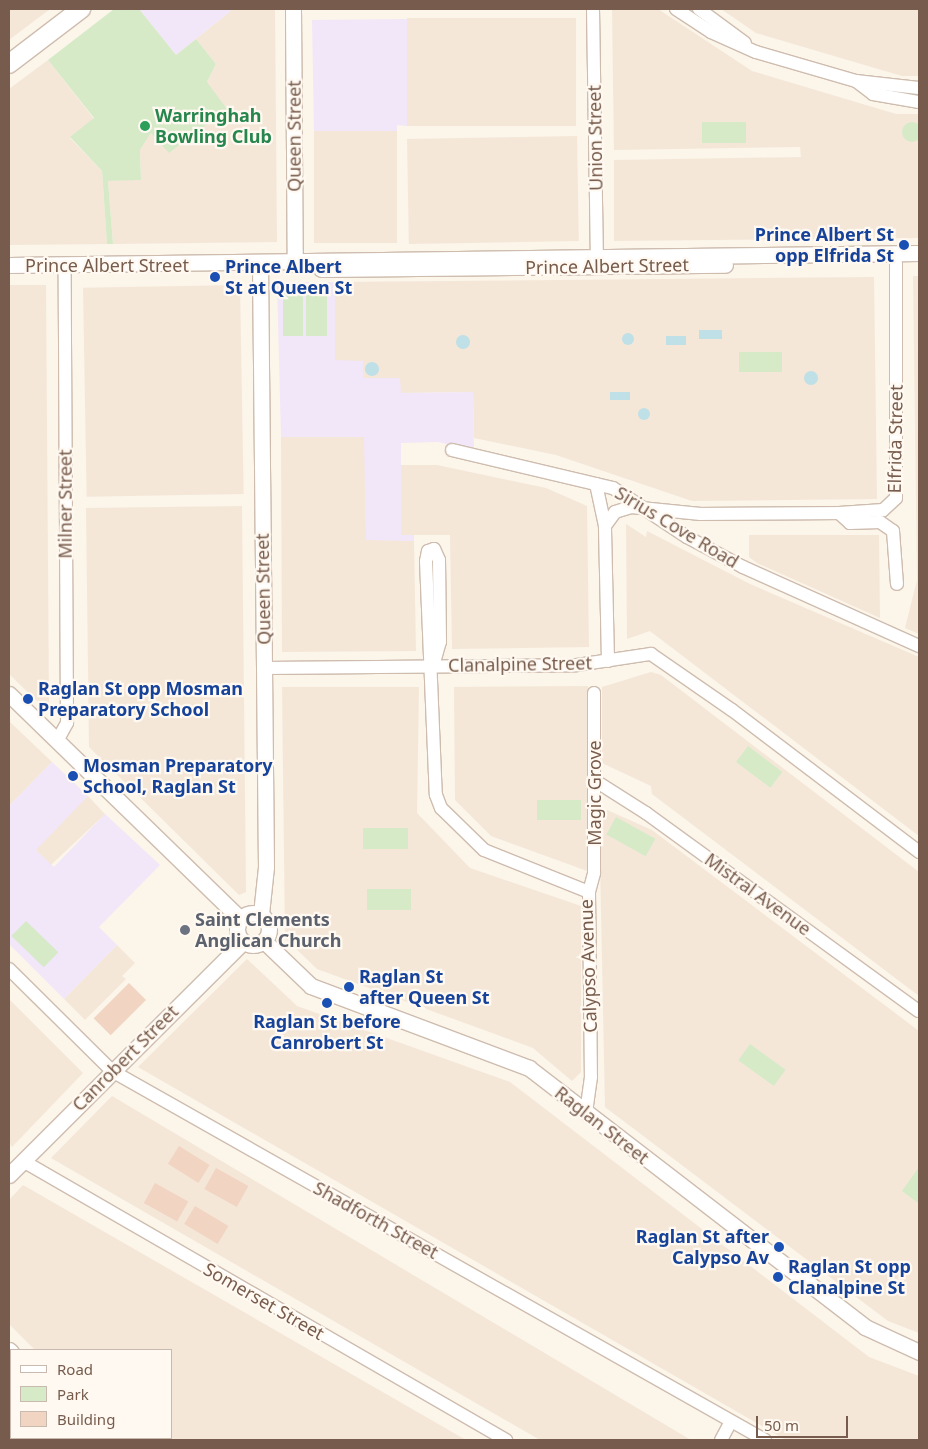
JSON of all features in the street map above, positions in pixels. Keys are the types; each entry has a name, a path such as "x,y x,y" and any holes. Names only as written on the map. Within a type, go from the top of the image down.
{"main road":[{"path":"9,64 81,9"}],"street":[{"name":"Queen Street","path":"293,9 295,264"},
{"name":"Union Street","path":"593,9 597,261"},
{"path":"676,9 711,32 756,52 856,81 919,88"},
{"path":"699,9 756,52"},
{"path":"856,81 880,96 919,102"},
{"name":"Prince Albert Street","path":"9,265 295,264 324,269 919,253"},
{"name":"Prince Albert Street","path":"597,261 919,263"},
{"name":"Elfrida Street","path":"643,508 701,514 839,513 883,510 896,498 896,263"},
{"name":"Queen Street","path":"260,264 266,885 261,914"},
{"name":"Milner Street","path":"57,741 67,723 65,265"},
{"name":"Sirius Cove Road","path":"452,450 596,484 628,495 643,508 743,567 919,646"},
{"path":"596,484 605,526 608,661"},
{"path":"605,526 614,512 643,508"},
{"path":"839,513 850,523 880,522 894,530 897,584"},
{"name":"Calypso Avenue","path":"433,666 427,648 426,561 428,550 434,549 439,560 440,642 433,666 435,789 441,808 484,850 589,892 591,1077 586,1113"},
{"name":"Clanalpine Street","path":"264,668 577,665 608,661 643,653 668,663 919,852"},
{"name":"Magic Grove","path":"589,892 594,873 594,692"},
{"path":"9,694 240,919"},
{"name":"Mistral Avenue","path":"594,780 646,813 919,1011"},
{"path":"247,913 261,914 270,927 264,941 252,945 243,942 237,929 240,919 247,913"},
{"name":"Raglan Street","path":"264,941 311,986 516,1061 865,1327 919,1352"},
{"name":"Canrobert Street","path":"9,1175 243,942"},
{"name":"Shadforth Street","path":"9,969 112,1071 766,1440"},
{"name":"Somerset Street","path":"23,1161 506,1440"},
{"path":"721,1440 732,1421"}],"shaded area":[{"path":"9,9 50,9 9,40"},
{"path":"139,9 233,9 176,55"},
{"path":"233,9 275,9 277,242 113,244 108,181 141,179 140,150 151,133 207,82 216,64 196,39"},
{"path":"612,9 658,9 752,71 896,114 919,114 919,238 614,241 614,160 801,157 800,147 614,150"},
{"path":"721,9 919,9 919,76 902,76 756,33"},
{"path":"407,18 576,18 576,126 407,126"},
{"path":"407,19 407,126 397,125 397,131 314,131 312,20"},
{"path":"48,60 94,119 70,138 102,171 107,244 9,245 9,89"},
{"path":"314,131 397,131 397,243 314,243"},
{"path":"577,136 579,241 409,244 407,139"},
{"path":"913,276 919,276 919,634 905,628 917,580"},
{"path":"874,277 877,499 692,501 556,455 474,438 473,392 400,393 363,378 335,360 335,282"},
{"path":"277,282 335,282 335,360 363,361 363,378 400,378 401,393 473,392 474,450 438,442 401,443 401,535 414,535 414,541 366,540 364,437 281,437"},
{"path":"9,285 46,285 49,703 42,706 9,674"},
{"path":"240,285 244,494 87,497 83,288"},
{"path":"281,437 365,437 366,539 414,541 416,651 282,652"},
{"path":"401,465 437,465 546,488 587,506 589,647 452,649 450,535 401,535"},
{"path":"242,506 246,892 239,895 89,747 86,508"},
{"path":"626,524 646,537 647,531 750,584 919,657 919,836 650,631 627,639"},
{"path":"749,535 879,535 880,618 757,563 749,557"},
{"path":"651,672 661,675 919,872 919,996 652,794 651,786 602,763 602,687"},
{"path":"588,686 590,872 491,836 455,800 454,687"},
{"path":"282,687 419,687 417,813 470,868 581,906 581,1072 572,1081 533,1048 317,969 285,938"},
{"path":"9,721 52,762 9,806"},
{"path":"52,762 88,796 36,850 54,867 105,814 160,865 99,927 117,945 64,999 9,944 9,806"},
{"path":"88,796 105,814 50,865 33,847"},
{"path":"607,810 652,830 919,1031 919,1333 888,1321 605,1107 599,815"},
{"path":"117,945 135,963 122,976 126,979 85,1020 64,999"},
{"path":"247,959 297,1006 510,1082 869,1357 919,1376 919,1440 786,1440 138,1067"},
{"path":"9,999 83,1073 12,1147 9,1143"},
{"path":"112,1096 691,1440 540,1440 51,1158"},
{"path":"23,1185 466,1440 125,1440 124,1439 172,1439 172,1349 34,1349 9,1324 9,1200"},
{"path":"9,1376 10,1428 9,1430"}],"green space":[{"name":"Warringhah Bowling Club","path":"114,9 139,9 176,55 196,39 216,64 207,82 227,109 169,153 151,133 140,150 141,180 108,181 113,244 107,244 102,171 70,137 94,118 48,60"},
{"path":"702,122 746,122 746,143 702,143"},
{"path":"912,122 919,125 922,132 919,139 912,142 905,139 902,132 905,125"},
{"path":"283,292 303,292 303,336 283,336"},
{"path":"306,292 327,292 327,336 306,336"},
{"path":"739,352 782,352 782,372 739,372"},
{"path":"748,746 782,772 770,788 736,762"},
{"path":"537,800 581,800 581,820 537,820"},
{"path":"616,817 655,839 646,856 606,834"},
{"path":"363,828 408,828 408,849 363,849"},
{"path":"367,889 411,889 411,910 367,910"},
{"path":"26,921 58,952 44,967 11,936"},
{"path":"750,1044 786,1070 774,1086 738,1060"},
{"path":"919,1167 919,1201 918,1203 902,1191"}],"water":[{"path":"699,330 722,330 722,339 699,339"},
{"path":"630,333 633,334 633,344 626,345 623,344 622,337 623,334"},
{"path":"463,335 468,337 470,342 468,347 463,349 458,347 456,342 458,337"},
{"path":"666,336 686,336 686,345 666,345"},
{"path":"369,362 375,362 379,369 375,376 369,376 365,372 365,366"},
{"path":"811,371 816,373 818,378 816,383 811,385 806,383 804,378 806,373"},
{"path":"610,392 630,392 630,400 610,400"},
{"path":"642,408 646,408 650,414 646,420 642,420 638,416 638,412"}],"building":[{"path":"129,983 146,1000 111,1035 94,1018"},
{"path":"179,1146 210,1165 198,1183 168,1164"},
{"path":"216,1168 248,1186 237,1207 204,1189"},
{"path":"155,1183 188,1201 177,1222 144,1203"},
{"path":"195,1206 228,1226 218,1244 184,1224"}],"place":[{"name":"Warringhah Bowling Club","path":"145,126"},
{"name":"Prince Albert St opp Elfrida St","path":"904,245"},
{"name":"Prince Albert St at Queen St","path":"215,277"},
{"name":"Raglan St opp Mosman Preparatory School","path":"28,699"},
{"name":"Mosman Preparatory School, Raglan St","path":"73,776"},
{"name":"Saint Clements Anglican Church","path":"185,930"},
{"name":"Raglan St after Queen St","path":"349,987"},
{"name":"Raglan St before Canrobert St","path":"327,1003"},
{"name":"Raglan St after Calypso Av","path":"779,1247"},
{"name":"Raglan St opp Clanalpine St","path":"778,1277"}]}
